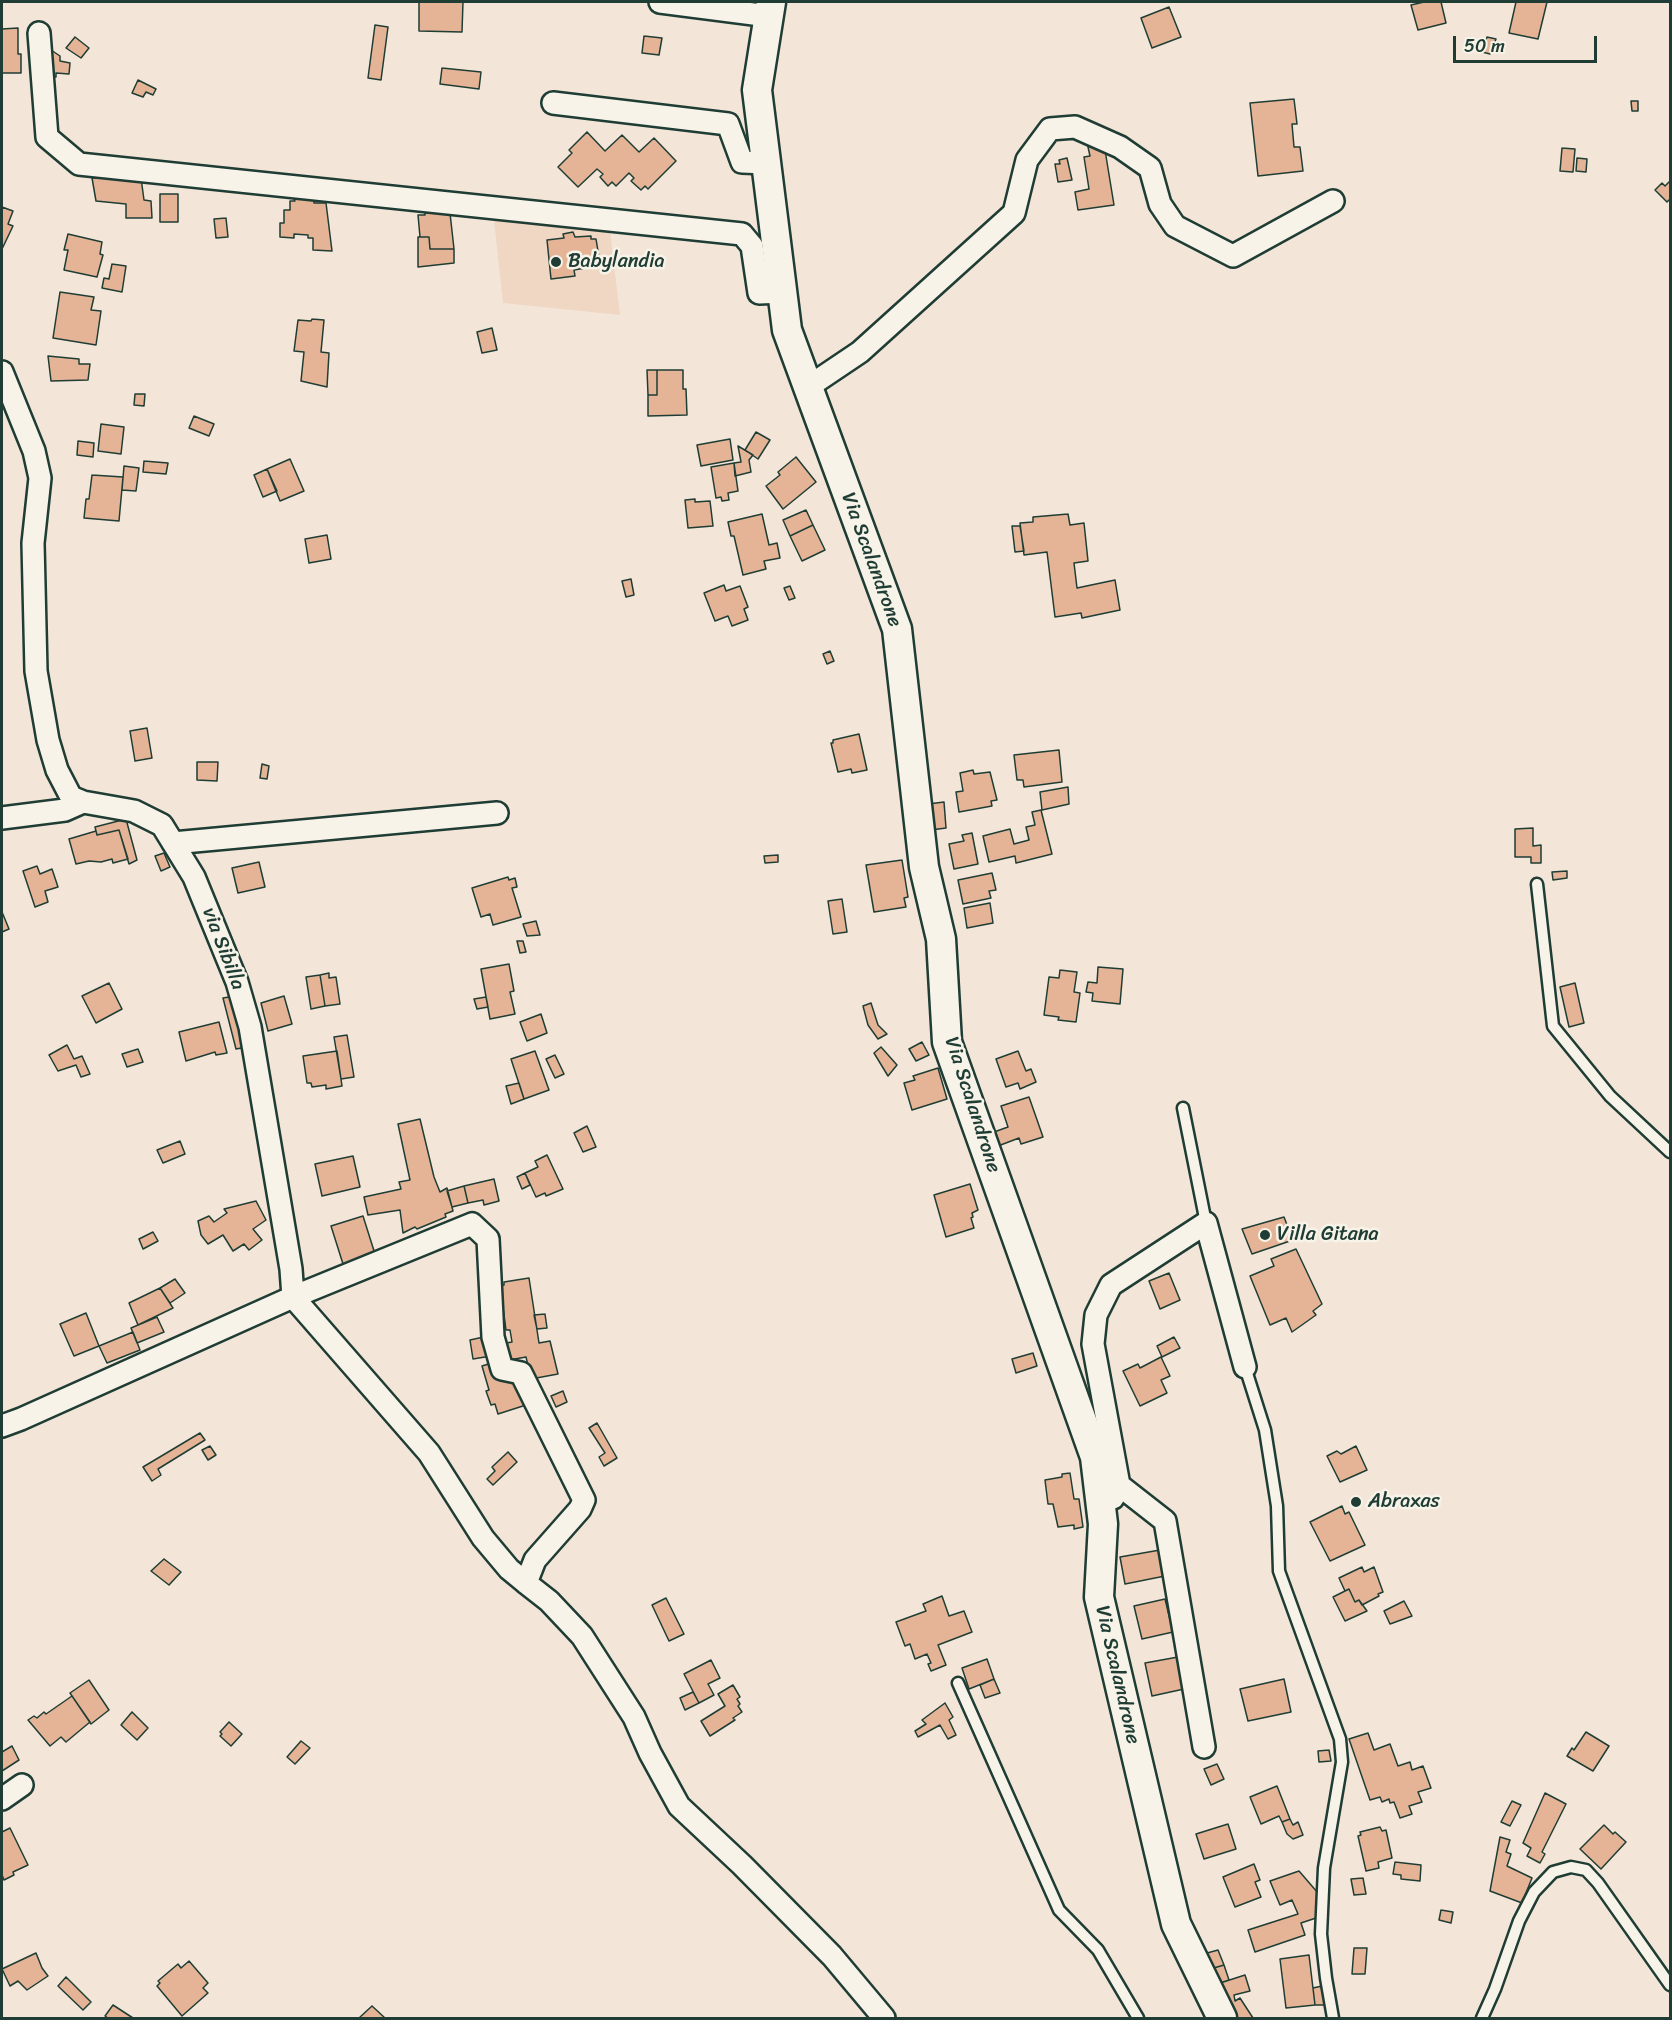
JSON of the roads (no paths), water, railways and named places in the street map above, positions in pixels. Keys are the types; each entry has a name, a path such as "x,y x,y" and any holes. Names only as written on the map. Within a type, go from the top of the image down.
{"street":[{"path":"660,2 770,9"},
{"name":"Via Scalandrone","path":"770,9 756,90 787,330 897,629 924,867 941,939 947,1042 1095,1457 1103,1524 1099,1597 1176,1924 1222,2019"},
{"path":"39,33 47,137 79,164 742,234 752,246 759,293 783,292"},
{"path":"553,103 728,124 742,162 766,163"},
{"path":"808,387 860,352 1014,213 1028,160 1050,129 1075,127 1127,152 1150,168 1160,204 1175,226 1233,256 1333,201"},
{"path":"2,372 34,451 40,478 33,543 36,671 48,740 57,770 70,797 83,802"},
{"path":"2,818 65,810 83,802"},
{"name":"via Sibilla","path":"83,802 134,811 162,825 194,877 237,982 250,1027 291,1269 293,1297"},
{"path":"173,843 497,813"},
{"path":"1103,1524 1119,1485 1093,1344 1096,1315 1111,1285 1206,1223 1245,1367"},
{"path":"2,1426 293,1297 472,1224 488,1239 493,1337 502,1369 521,1373 584,1500 580,1509 535,1560 526,1582"},
{"path":"293,1297 429,1453 483,1538 509,1569 549,1601 582,1636 634,1717 650,1754 679,1806 742,1865 832,1956 884,2019"},
{"path":"1119,1485 1165,1521 1204,1747"},
{"path":"2,1799 22,1785"}],"lane":[{"path":"1537,884 1553,1026 1610,1096 1671,1152"},
{"path":"1183,1108 1206,1223"},
{"path":"1245,1367 1265,1430 1277,1506 1279,1571 1340,1739 1342,1762 1324,1868 1322,1934 1333,2019"},
{"path":"957,1683 1059,1910 1098,1950 1138,2019"},
{"path":"1482,2019 1519,1921 1534,1892 1553,1872 1571,1867 1586,1870 1598,1883 1671,1985"}],"place":[{"name":"Babylandia","path":"556,262"},
{"name":"Villa Gitana","path":"1265,1235"},
{"name":"Abraxas","path":"1356,1502"}]}
